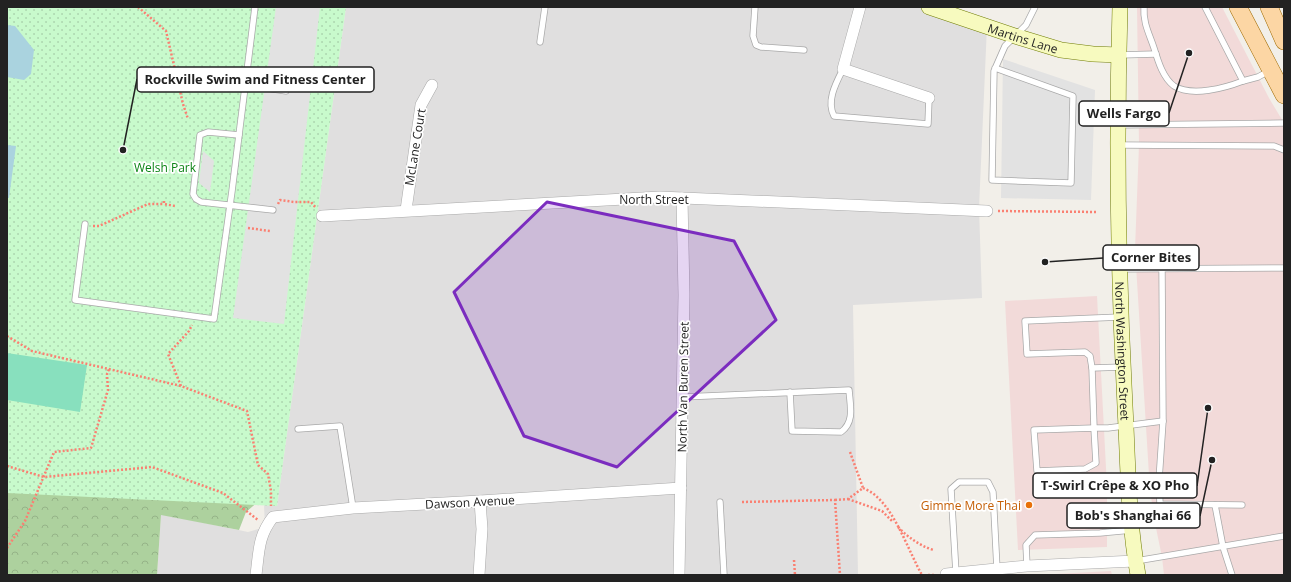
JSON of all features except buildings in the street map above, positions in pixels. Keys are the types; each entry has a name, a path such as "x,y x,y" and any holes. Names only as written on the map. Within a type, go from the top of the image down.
{"main road":[{"path":"1238,7 1284,95"},
{"path":"1269,7 1284,41"}],"street":[{"path":"860,7 843,70 929,98"},
{"name":"Martins Lane","path":"929,7 1061,50 1119,55"},
{"name":"North Washington Street","path":"1120,7 1118,125 1120,317 1132,530 1137,568"},
{"name":"McLane Court","path":"406,210 421,105 432,86"},
{"name":"North Street","path":"322,216 406,210 660,197 987,211"},
{"name":"North Van Buren Street","path":"680,575 684,295 682,198"},
{"name":"Dawson Avenue","path":"273,517 353,508 480,502 681,488"},
{"path":"479,575 482,529 480,502"},
{"path":"256,575 260,541 265,527 273,517"},
{"path":"951,573 997,569 1012,571 1027,566 1137,568"}],"lane":[{"path":"85,225 75,300 214,319 246,85 255,7"},
{"path":"540,42 545,7"},
{"path":"755,7 753,36 756,45 761,47 804,50"},
{"path":"995,68 1073,96 1071,183 992,180 994,71 995,68 1005,46 1026,25 1035,7"},
{"path":"1144,7 1144,18 1163,73 1174,86 1187,91 1224,88 1258,77 1271,70"},
{"path":"1205,7 1243,82"},
{"path":"1119,55 1156,54"},
{"path":"843,70 834,88 830,109 834,116 928,124 929,98"},
{"path":"246,85 286,91"},
{"path":"1118,125 1284,123"},
{"path":"239,136 208,132 200,135 193,194 196,199 201,202 272,210"},
{"path":"1118,144 1274,146 1284,150"},
{"path":"1119,269 1284,268"},
{"path":"1162,269 1163,421 1159,480 1160,504 1242,505"},
{"path":"1120,317 1025,321 1027,354 1085,352 1090,356 1092,368 1094,428 1096,463 1085,469 1037,471 1034,430 1094,428 1163,421"},
{"path":"1092,368 1123,367"},
{"path":"682,397 790,392 849,390 850,422 847,428 841,432 792,431 790,392"},
{"path":"298,429 340,426 353,508"},
{"path":"951,573 951,489 959,482 988,482 993,492 997,569"},
{"path":"720,502 724,575"},
{"path":"1215,505 1223,547 1231,574"},
{"path":"1027,566 1026,545 1035,536 1132,530"},
{"path":"1137,568 1223,547 1284,536"}],"path":[{"path":"138,7 166,30 183,104 188,119"},
{"path":"272,210 280,200 311,202 322,216"},
{"path":"85,225 99,226 148,204 164,203 175,206"},
{"path":"987,211 1098,212"},
{"path":"248,228 270,230"},
{"path":"181,386 168,354 189,331 192,325"},
{"path":"7,336 32,352 181,386 246,411 258,465 268,474 271,491 270,506 273,517"},
{"path":"7,548 25,521 54,452 91,448 108,390 107,374 109,370"},
{"path":"850,452 862,488 875,495 884,505 896,524 922,575"},
{"path":"7,466 44,477 152,467 223,493 246,512 254,516 265,527"},
{"path":"848,499 862,488"},
{"path":"742,502 848,499 882,511 908,536 921,545 933,550"},
{"path":"835,500 840,575"},
{"path":"794,560 795,575"}],"highlighted area":[{"path":"547,202 734,241 776,320 617,467 524,436 454,292"}],"shaded area":[{"path":"276,7 320,7 284,324 233,318"},
{"path":"346,7 929,7 987,26 979,208 982,298 853,305 858,575 157,575 161,514 248,532 265,527 264,505 277,506"},
{"path":"1137,7 1222,7 1269,98 1284,123 1284,575 1164,575 1150,491 1135,249 1139,145"},
{"path":"1003,59 1095,90 1091,200 1001,198"},
{"path":"203,151 214,161 210,192 199,183"},
{"path":"1097,296 1107,487 1107,547 1018,550 1005,301"},
{"path":"1111,571 1112,575 1037,575"}],"green space":[{"name":"Welsh Park","path":"7,7 346,7 277,506 7,493"},
{"path":"7,353 87,365 80,412 7,400"},
{"path":"7,407 271,491 246,512 239,530 161,515 157,575 7,575"}],"water":[{"path":"7,25 15,26 34,50 31,74 24,80 7,77"},
{"path":"7,145 16,146 9,198 7,198"}],"place":[{"name":"Wells Fargo","path":"1189,53"},
{"name":"Rockville Swim and Fitness Center","path":"123,150"},
{"name":"Corner Bites","path":"1045,262"},
{"name":"T-Swirl Crêpe & XO Pho","path":"1208,408"},
{"name":"Bob's Shanghai 66","path":"1212,460"},
{"name":"Gimme More Thai","path":"1029,505"}]}
